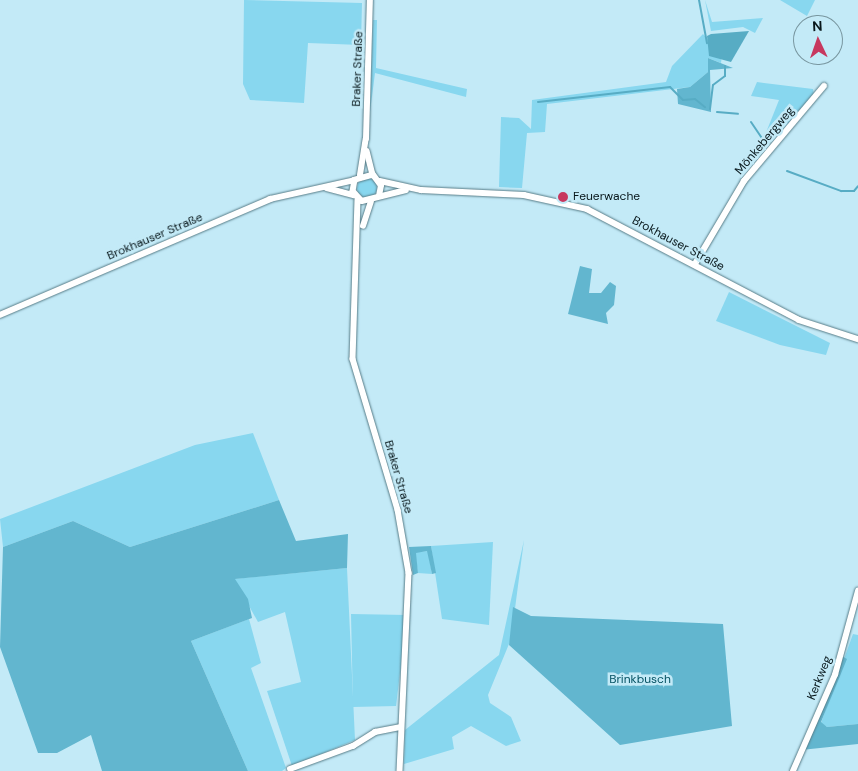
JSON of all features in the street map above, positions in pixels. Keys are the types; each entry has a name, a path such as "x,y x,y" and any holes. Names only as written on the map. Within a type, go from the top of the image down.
{"street":[{"name":"Braker Straße","path":"357,177 366,139 370,0"},
{"name":"Mönkebergweg","path":"695,264 744,181 824,86"},
{"name":"Braker Straße","path":"366,139 373,175"},
{"path":"373,175 380,181 379,196 372,202 356,197 357,177 373,175"},
{"name":"Brokhauser Straße","path":"0,315 270,199 357,177"},
{"name":"Brokhauser Straße","path":"380,181 421,190 524,195 565,203 613,221 807,324 858,340"},
{"name":"Brokhauser Straße","path":"320,187 356,197"},
{"name":"Brokhauser Straße","path":"379,196 421,190"},
{"name":"Braker Straße","path":"356,197 360,235 352,312 353,359 398,510 409,573 400,727 400,771"},
{"name":"Braker Straße","path":"360,235 372,202"},
{"name":"Kerkweg","path":"793,771 835,675 858,591"},
{"path":"290,769 353,746 375,732 400,727"}],"shaded area":[{"path":"244,0 362,3 361,45 308,43 304,103 250,100 243,84"},
{"path":"705,0 712,22 763,18 755,33 743,27 711,31"},
{"path":"780,0 815,0 808,15"},
{"path":"373,20 377,20 376,68 467,89 466,97 375,73 370,112"},
{"path":"749,31 731,62 709,56 707,36 711,34"},
{"path":"703,34 722,55 721,63 708,58 708,72 690,87 547,104 545,132 527,133 522,188 499,187 501,117 519,118 531,129 532,100 666,82 672,66"},
{"path":"757,82 813,89 814,95 773,140 765,135 779,100 751,96"},
{"path":"363,178 371,178 377,184 377,192 371,198 363,198 357,192 357,184"},
{"path":"729,292 830,343 826,355 780,345 716,321"},
{"path":"253,433 279,500 130,547 73,521 3,547 0,519 195,445"},
{"path":"524,540 511,639 488,695 490,703 511,717 521,741 506,746 471,726 452,737 454,749 404,764 405,730 499,655"},
{"path":"493,542 489,625 442,619 431,546"},
{"path":"428,551 432,574 418,573 415,552"},
{"path":"347,568 355,740 292,766 267,691 301,682 285,612 258,622 234,579"},
{"path":"351,614 407,615 396,706 353,707"},
{"path":"249,619 261,663 251,668 286,768 282,771 248,771 191,641"},
{"path":"853,634 858,635 858,724 827,727 821,723"}],"green space":[{"path":"708,58 733,68 710,70 711,112 678,104 677,89 690,87 708,72"},
{"path":"580,266 592,269 589,293 601,293 610,282 616,286 614,305 606,313 608,324 568,314"},
{"path":"279,500 296,541 348,534 347,568 235,579 248,599 252,618 191,641 248,771 102,771 91,735 57,753 38,753 0,647 3,547 73,521 130,547"},
{"path":"431,546 436,573 432,574 427,551 416,553 418,573 413,575 409,547"},
{"name":"Brinkbusch","path":"513,607 531,616 723,624 732,726 620,745 509,645"},
{"path":"840,655 847,659 821,722 827,727 858,724 858,744 801,750"}],"waterway":[{"path":"699,0 707,43"},
{"path":"710,109 713,85 725,76 725,66"},
{"path":"538,102 670,87 683,100 695,99 705,107"},
{"path":"717,112 738,114"},
{"path":"751,122 766,144"},
{"path":"787,171 841,191 854,191 858,186"}],"place":[{"name":"Feuerwache","path":"563,197"}]}
